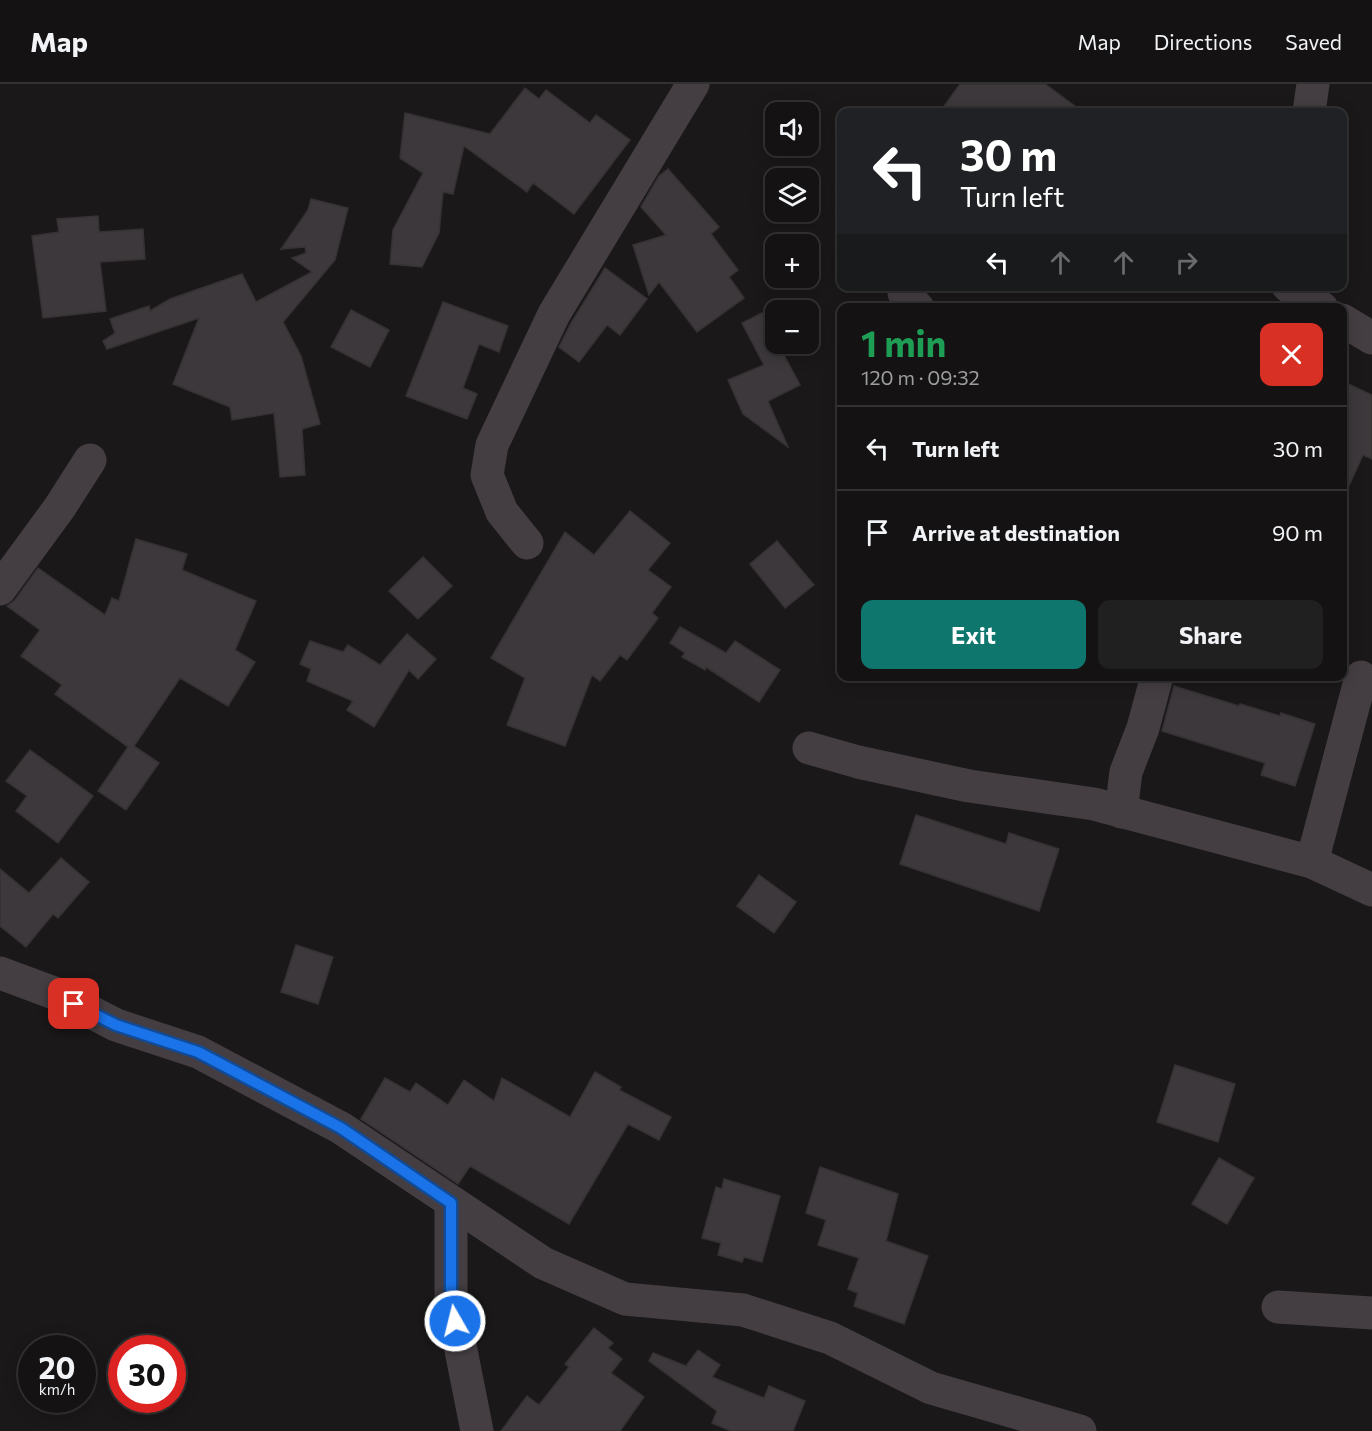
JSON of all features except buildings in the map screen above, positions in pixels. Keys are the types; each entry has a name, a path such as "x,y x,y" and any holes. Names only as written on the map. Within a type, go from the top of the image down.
{"street":[{"path":"526,543 502,512 487,475 492,445 554,314 693,84"},
{"path":"1310,108 1313,84"},
{"path":"1296,291 1314,303"},
{"path":"1347,323 1372,338"},
{"path":"0,589 60,507 90,460"},
{"path":"1312,862 1361,677"},
{"path":"1121,812 1126,772 1143,728 1156,681"},
{"path":"809,748 858,762 958,783 1094,804 1312,862 1372,890"},
{"path":"0,973 54,993 116,1025 198,1052 341,1128 543,1263 625,1299 743,1310 830,1338 931,1388 1080,1431"},
{"path":"451,1203 451,1300 477,1431"},
{"path":"1278,1307 1372,1313"}],"route":[{"path":"74,1004 116,1025 198,1052 219,1063 341,1128 451,1203 451,1300 455,1321"}]}
